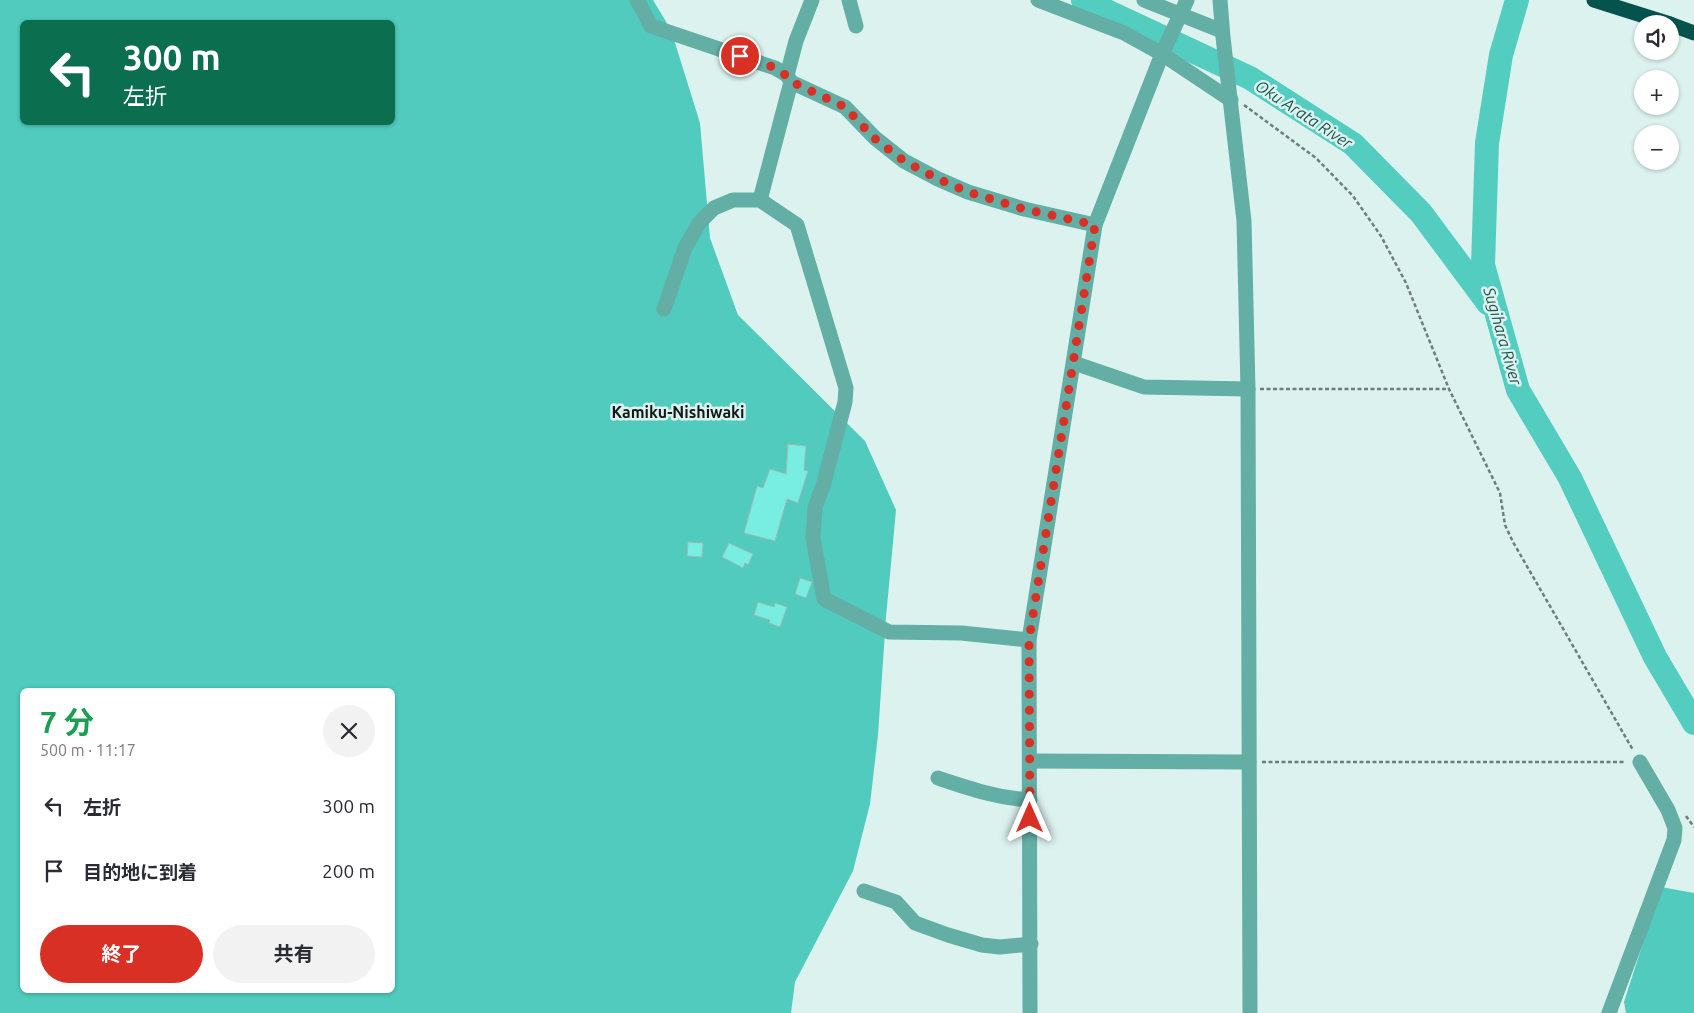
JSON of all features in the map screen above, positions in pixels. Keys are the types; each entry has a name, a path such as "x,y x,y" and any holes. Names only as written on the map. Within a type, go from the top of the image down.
{"highway":[{"path":"1594,0 1642,15"},
{"path":"1679,27 1694,32"}],"street":[{"path":"637,0 651,26 775,68 789,79 845,107 874,138 904,161 938,179 968,192 1024,209 1095,225"},
{"path":"760,200 789,79 796,41 812,0"},
{"path":"849,0 856,26"},
{"path":"1038,0 1124,33 1163,52 1230,95"},
{"path":"1144,0 1179,18 1222,34"},
{"path":"1030,1013 1029,640 1095,225 1163,52 1187,0"},
{"path":"1220,0 1222,34 1244,221 1248,389 1250,1013"},
{"path":"664,308 685,248 699,223 714,208 732,200 760,200 797,225 846,388 845,402 823,486 815,507 813,538 824,598 889,632 961,633 1029,640"},
{"path":"1074,363 1144,387 1248,389"},
{"path":"1030,761 1249,762"},
{"path":"1608,1013 1674,840 1675,828 1668,810 1640,762"},
{"path":"938,778 985,793 1011,799 1030,800"},
{"path":"864,891 896,902 915,923 948,935 982,945 1000,947 1030,944"}],"path":[{"path":"1230,95 1316,158 1353,196 1381,236 1406,282 1449,388 1500,493 1505,525 1513,542 1640,762 1249,762"},
{"path":"1248,389 1449,388"},
{"path":"1683,811 1694,827"}],"shaded area":[{"path":"0,0 653,0 671,30 700,123 710,238 738,315 865,441 896,510 878,735 870,804 853,871 795,982 791,1013 0,1013"},
{"path":"1661,887 1694,893 1694,1013 1626,1013 1624,1002"}],"building":[{"path":"788,444 806,446 804,470 808,471 798,503 787,499 775,541 744,533 757,486 763,488 770,469 786,474"},
{"path":"688,542 703,543 702,557 687,556"},
{"path":"729,543 753,554 748,565 745,563 743,568 722,557"},
{"path":"800,578 812,582 806,598 795,594"},
{"path":"758,602 774,607 775,603 787,607 780,627 769,623 770,620 754,615"}],"waterway":[{"name":"Oku Arata River","path":"1083,0 1250,78 1353,144 1421,213 1488,303"},
{"name":"Sugihara River","path":"1517,0 1501,55 1487,143 1483,265 1518,390 1570,478 1655,657 1694,723"}],"district":[{"name":"Kamiku-Nishiwaki","path":"678,412"}],"route":[{"path":"740,56 775,68 787,75 792,82 845,107 874,138 904,161 938,179 968,192 1024,209 1095,225 1029,640 1030,818"}]}
